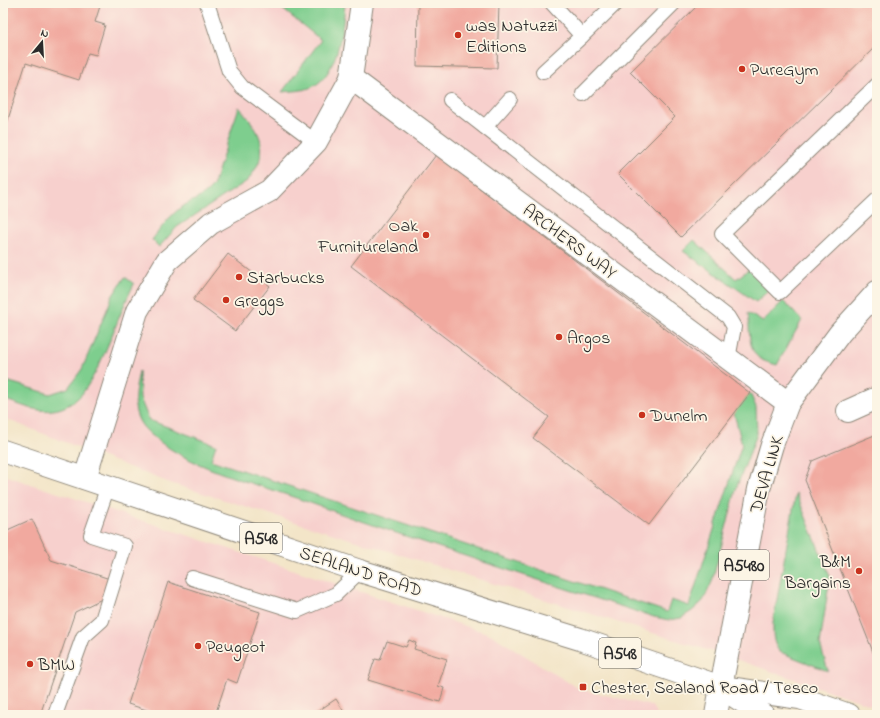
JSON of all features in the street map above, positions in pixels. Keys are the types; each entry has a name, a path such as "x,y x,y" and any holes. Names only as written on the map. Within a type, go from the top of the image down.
{"main road":[{"path":"85,478 137,311 167,261 210,223 269,191 316,142 351,78 362,3"},
{"name":"ARCHERS WAY","path":"351,78 788,403"},
{"name":"DEVA LINK","path":"716,715 759,489 772,445 788,403 840,333 877,292"},
{"path":"848,411 877,398"},
{"name":"SEALAND ROAD","path":"3,451 360,571 580,639 721,687 800,698 849,715"},
{"name":"SEALAND ROAD","path":"721,687 763,715"}],"lane":[{"path":"207,3 229,71 242,87 316,142"},
{"path":"552,3 582,36"},
{"path":"543,72 616,3"},
{"path":"583,94 674,3"},
{"path":"877,85 722,234 780,292 877,200"},
{"path":"485,127 510,99"},
{"path":"450,100 728,317 734,327 728,359"},
{"path":"55,715 84,637 102,620 126,546 92,535 108,486"},
{"path":"192,578 297,611 336,594 360,571"}],"shaded area":[{"path":"3,3 877,3 877,707 720,654 170,483 3,418"},
{"path":"3,475 490,634 579,689 652,706 657,715 3,715"}],"green space":[{"path":"275,3 345,3 343,25 338,50 328,72 321,81 312,87 282,92 321,40"},
{"path":"239,107 253,125 261,142 262,151 260,160 255,170 247,181 177,227 159,247 152,240 168,219 179,209 209,191 213,186"},
{"path":"694,240 736,279 749,269 770,289 756,302 683,251"},
{"path":"125,277 134,284 104,355 90,382 79,397 65,407 47,411 28,408 3,399 3,380 50,394 68,388 82,369 113,295"},
{"path":"783,301 802,320 777,365 759,358 752,349 748,313 763,322"},
{"path":"139,371 140,398 149,420 216,445 211,460 667,612 671,600 689,606 742,444 734,413 750,393 756,407 757,434 737,486 712,582 703,601 692,611 681,618 669,620 654,617 431,545 240,480 199,464 162,444 141,424 135,402"},
{"path":"796,493 830,576 820,644 828,671 780,652 777,649 774,638 773,622"}],"building":[{"path":"3,3 101,3 95,22 105,25 96,55 88,53 79,80 26,63 3,135"},
{"name":"was Natuzzi Editions","path":"418,3 499,3 497,68 417,66"},
{"path":"700,3 877,3 877,45 681,237 618,174 675,117 630,72"},
{"path":"436,155 750,393 649,525 533,438 549,417 351,266"},
{"path":"228,254 270,286 235,331 193,300"},
{"name":"B&M Bargains","path":"877,434 877,662 805,480 812,461"},
{"name":"BMW","path":"32,519 51,560 110,579 104,598 75,612 40,715 3,715 3,532"},
{"name":"Peugeot","path":"168,582 260,612 237,683 227,679 215,715 162,715 128,704"},
{"path":"409,640 416,643 414,649 447,659 438,686 444,688 440,702 368,680 375,659 380,660 387,641 406,647"},
{"path":"336,699 346,715 312,715"}],"place":[{"name":"was Natuzzi Editions","path":"458,35"},
{"name":"PureGym","path":"742,69"},
{"name":"Oak Furnitureland","path":"426,235"},
{"name":"Starbucks","path":"239,277"},
{"name":"Greggs","path":"226,300"},
{"name":"Argos","path":"559,337"},
{"name":"Dunelm","path":"642,415"},
{"name":"B&M Bargains","path":"859,571"},
{"name":"Peugeot","path":"198,646"},
{"name":"BMW","path":"30,664"},
{"name":"Chester, Sealand Road / Tesco","path":"583,687"}]}
